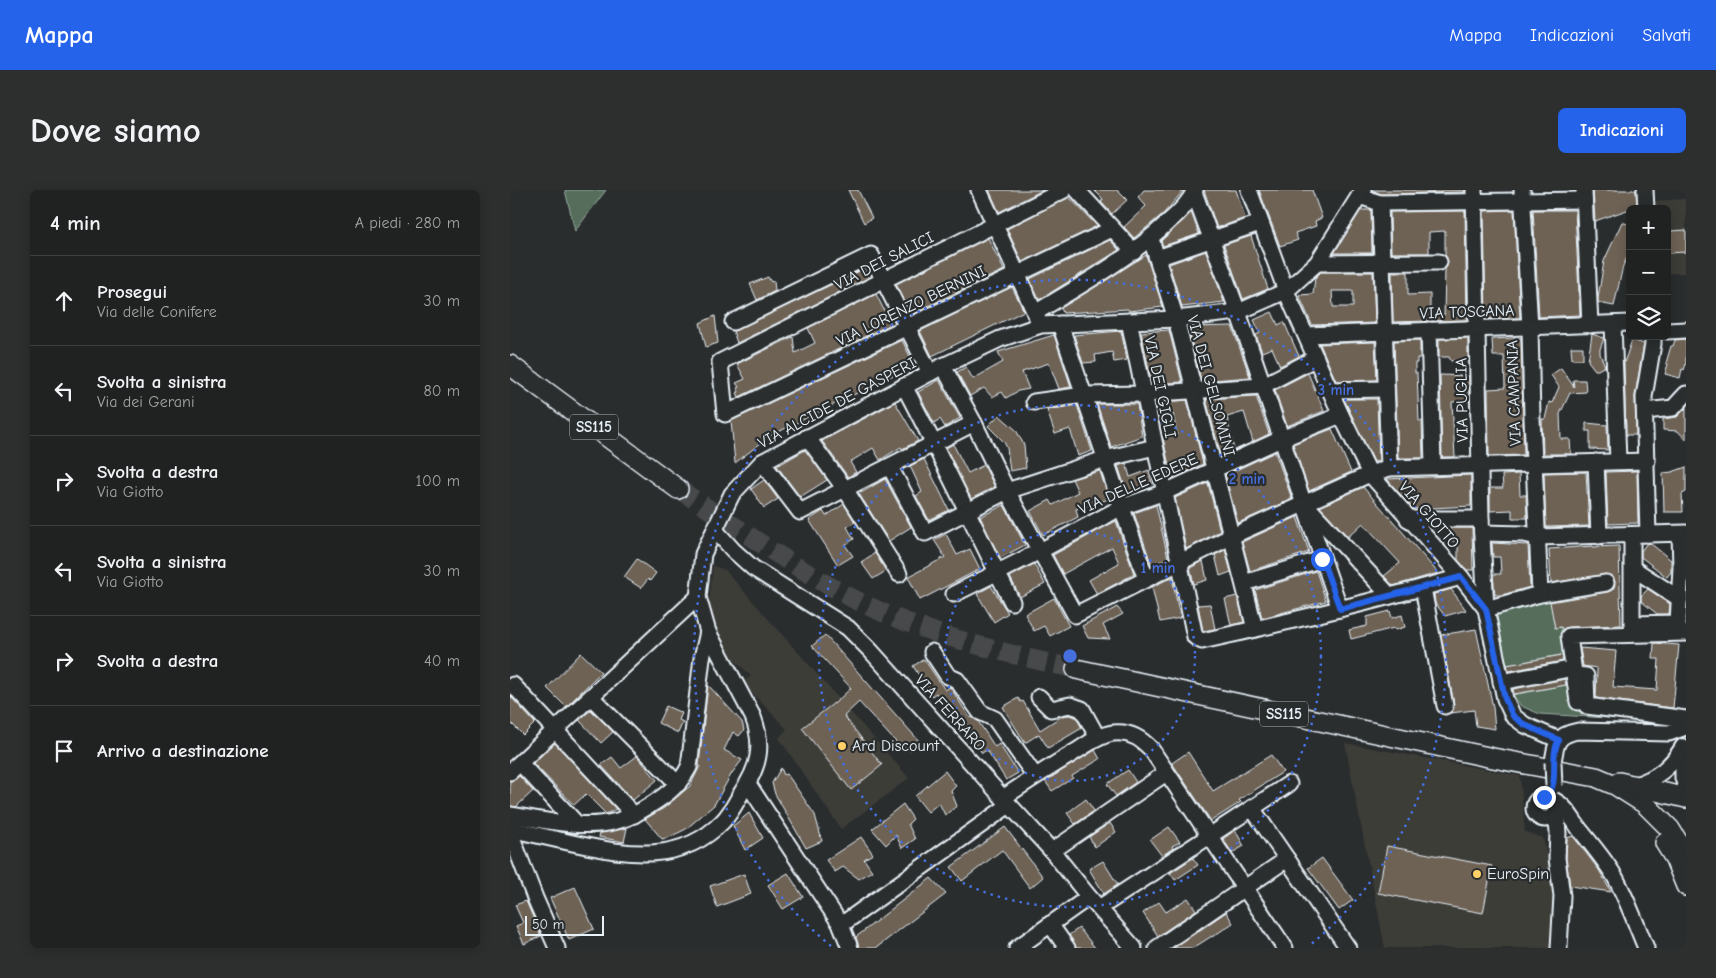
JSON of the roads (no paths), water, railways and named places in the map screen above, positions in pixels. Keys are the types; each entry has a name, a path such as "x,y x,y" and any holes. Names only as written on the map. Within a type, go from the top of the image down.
{"main road":[{"name":"SS115","path":"510,365 678,489"},
{"name":"SS115","path":"1076,670 1493,758 1596,777 1615,785 1645,804 1670,829 1686,855"},
{"name":"SS115","path":"1493,758 1587,785 1622,802 1650,826 1664,843 1675,859 1686,886"},
{"path":"1596,777 1684,793"}],"street":[{"path":"979,190 1038,319 1150,239 1178,213 1195,191"},
{"name":"VIA DEI SALICI","path":"725,414 720,362 1064,190"},
{"path":"1077,190 1134,252"},
{"name":"VIA GIOTTO","path":"1249,190 1286,291 1341,415 1370,474 1461,577 1486,609 1505,699 1513,716 1525,725 1559,740"},
{"path":"1645,190 1646,205"},
{"path":"1195,191 1340,609"},
{"path":"1361,193 1380,203 1475,196 1584,195 1590,325"},
{"name":"VIA ALCIDE DE GASPERI","path":"510,830 633,854 673,850 697,841 724,820 748,784 760,746 753,717 718,655 708,632 698,597 703,554 732,494 762,462 904,386 1038,319 1060,324 1176,319 1238,312 1286,291 1317,263 1361,193"},
{"name":"VIA PUGLIA","path":"1475,196 1481,526 1486,609"},
{"name":"VIA CAMPANIA","path":"1522,196 1530,328 1540,594"},
{"path":"1380,203 1389,468"},
{"path":"1156,258 1260,223"},
{"name":"VIA LORENZO BERNINI","path":"725,414 1112,229"},
{"name":"VIA DEI GELSOMINI","path":"1150,239 1176,319 1255,629"},
{"path":"733,322 871,255 908,327 974,423 1007,491 1075,615 1232,536 1370,474 1389,468 1647,461"},
{"path":"1317,263 1439,262"},
{"name":"VIA DEI GIGLI","path":"1129,321 1195,637 1202,641 1255,629"},
{"path":"1671,321 1686,321"},
{"name":"VIA TOSCANA","path":"1306,335 1626,323"},
{"path":"1060,324 1146,579"},
{"path":"1613,324 1618,461"},
{"path":"1429,330 1433,466"},
{"path":"1671,331 1686,330"},
{"path":"1648,534 1644,397 1654,340"},
{"path":"1034,402 1084,395 1144,394 1262,386 1316,358"},
{"path":"904,386 935,443 967,513 1012,602"},
{"path":"1330,390 1386,389"},
{"path":"1645,411 1673,408 1686,394"},
{"name":"VIA DELLE EDERE","path":"954,594 1122,507 1165,492 1214,468 1341,415"},
{"path":"762,462 800,512 974,423"},
{"path":"807,437 845,489 900,574"},
{"path":"890,467 925,533 1007,491 1105,458 1155,447"},
{"path":"1596,462 1598,536"},
{"path":"1305,504 1390,596"},
{"path":"1408,519 1481,526 1537,537 1632,536 1683,533 1683,582 1678,623 1632,624 1635,576 1632,536"},
{"name":"VIA FERRARO","path":"715,530 732,550 753,568 848,628 871,650 1052,851 1134,948"},
{"path":"1244,583 1322,559"},
{"path":"1486,609 1540,594 1609,583 1635,576 1680,599"},
{"path":"1255,629 1461,577"},
{"path":"1423,588 1445,706"},
{"path":"577,824 515,768 698,597"},
{"path":"510,815 577,824 596,824 617,821 634,815 669,794 683,779 689,767 702,658 708,632"},
{"path":"1578,702 1569,672 1569,636 1686,633"},
{"path":"932,652 948,676 957,680 980,712 995,719 1035,776"},
{"path":"1502,682 1569,672 1586,676 1587,706 1684,725"},
{"path":"513,685 634,815"},
{"path":"1039,697 1051,709 1070,705 1082,709 1098,738"},
{"path":"592,698 678,784"},
{"path":"1558,858 1550,834 1553,762 1556,744 1562,736 1578,731 1669,733 1684,725"},
{"path":"1684,725 1676,781 1684,793"},
{"path":"841,924 1006,801 1035,776 1098,738 1113,733 1142,740 1151,749 1285,948"},
{"path":"1635,785 1649,781 1660,774 1679,754"},
{"path":"1052,851 1166,773"},
{"path":"748,784 841,924 850,948"},
{"path":"1099,908 1289,784"},
{"path":"1252,808 1348,948"},
{"path":"1552,809 1577,827 1602,857 1631,910 1646,948"},
{"path":"1552,809 1563,827 1577,827"},
{"path":"1552,809 1562,896 1559,948"},
{"path":"510,830 535,898 557,948"},
{"path":"1157,948 1287,859"},
{"path":"1017,948 1089,897"},
{"path":"1050,924 1068,948"}],"tunnel":[{"path":"678,489 808,573 879,611 962,641 1076,669"}],"place":[{"name":"Ard Discount","path":"842,746"},
{"name":"EuroSpin","path":"1477,874"}]}
